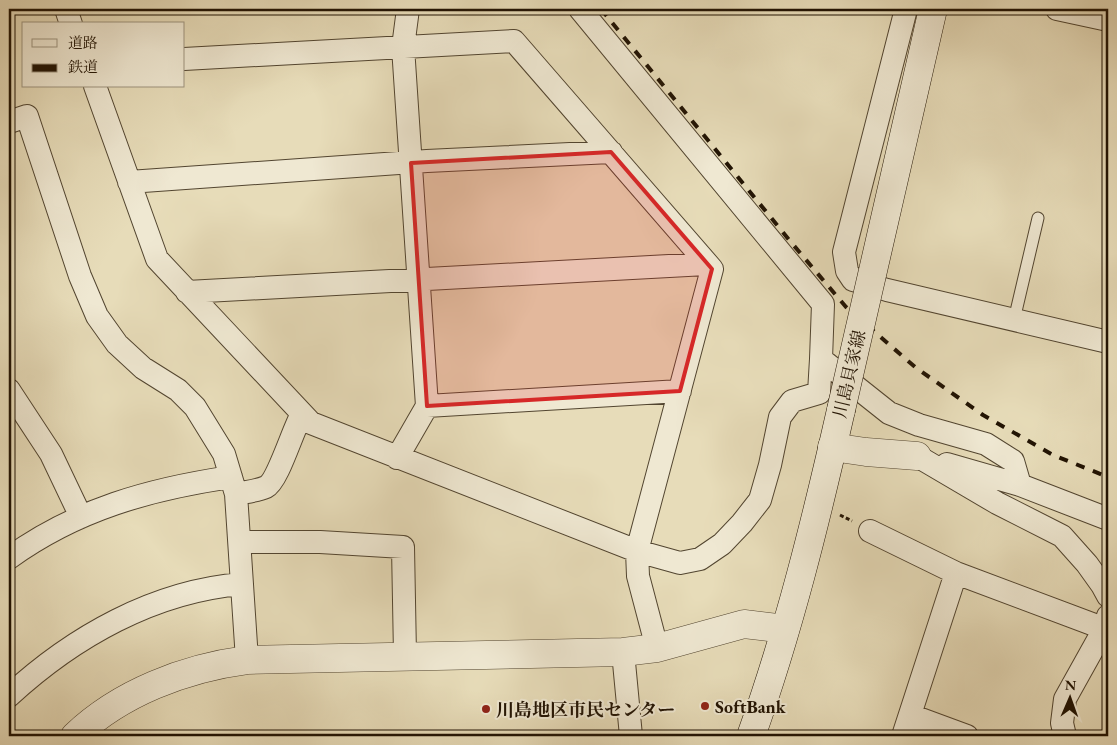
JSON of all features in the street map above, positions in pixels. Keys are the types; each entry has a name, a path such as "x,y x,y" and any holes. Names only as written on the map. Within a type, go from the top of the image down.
{"street":[{"path":"66,9 71,22"},
{"path":"397,458 427,406 403,47 408,9"},
{"path":"95,88 157,259 311,423 637,551 680,563 700,559 722,544 742,524 760,500 770,465 780,416 792,401 819,393 823,304 580,9"},
{"path":"906,9 844,252 847,271 853,280 888,290 1108,342"},
{"name":"川島貝家線","path":"751,736 770,682 785,629 832,447 933,9"},
{"path":"1057,9 1108,20"},
{"path":"185,60 514,40 712,269 637,551 638,576 657,648"},
{"path":"9,122 27,116 80,276 98,316 117,344 143,368 178,390 195,407 224,454 234,486 240,542 247,660"},
{"path":"129,182 410,163 611,152"},
{"path":"187,292 706,264"},
{"path":"822,359 889,412 919,425 986,444 1013,460 1020,485"},
{"path":"9,390 50,454 81,517"},
{"path":"427,406 680,390"},
{"path":"9,558 40,538 81,517 156,490 189,483 268,486 274,479 302,414"},
{"path":"832,447 917,456 1020,485 1108,519"},
{"path":"917,456 997,503 1062,536 1088,564 1108,596"},
{"path":"870,531 956,573 1107,624 1065,699 1062,723 1064,736"},
{"path":"240,542 320,542 403,548 405,655"},
{"path":"903,736 956,573"},
{"path":"9,696 36,671 73,644 132,613 193,592 220,585 242,584"},
{"path":"75,736 105,712 139,692 170,678 214,665 247,660 405,655 623,652 657,648 744,624 785,629"},
{"path":"623,652 631,736"},
{"path":"910,715 968,736"}],"lane":[{"path":"1014,320 1038,218"}],"highlighted area":[{"path":"611,152 712,269 680,391 427,406 411,163"}],"railway":[{"path":"601,9 846,307 915,367 983,415 1053,455 1108,477"}],"place":[{"name":"SoftBank","path":"705,706"},
{"name":"川島地区市民センター","path":"486,709"}]}
